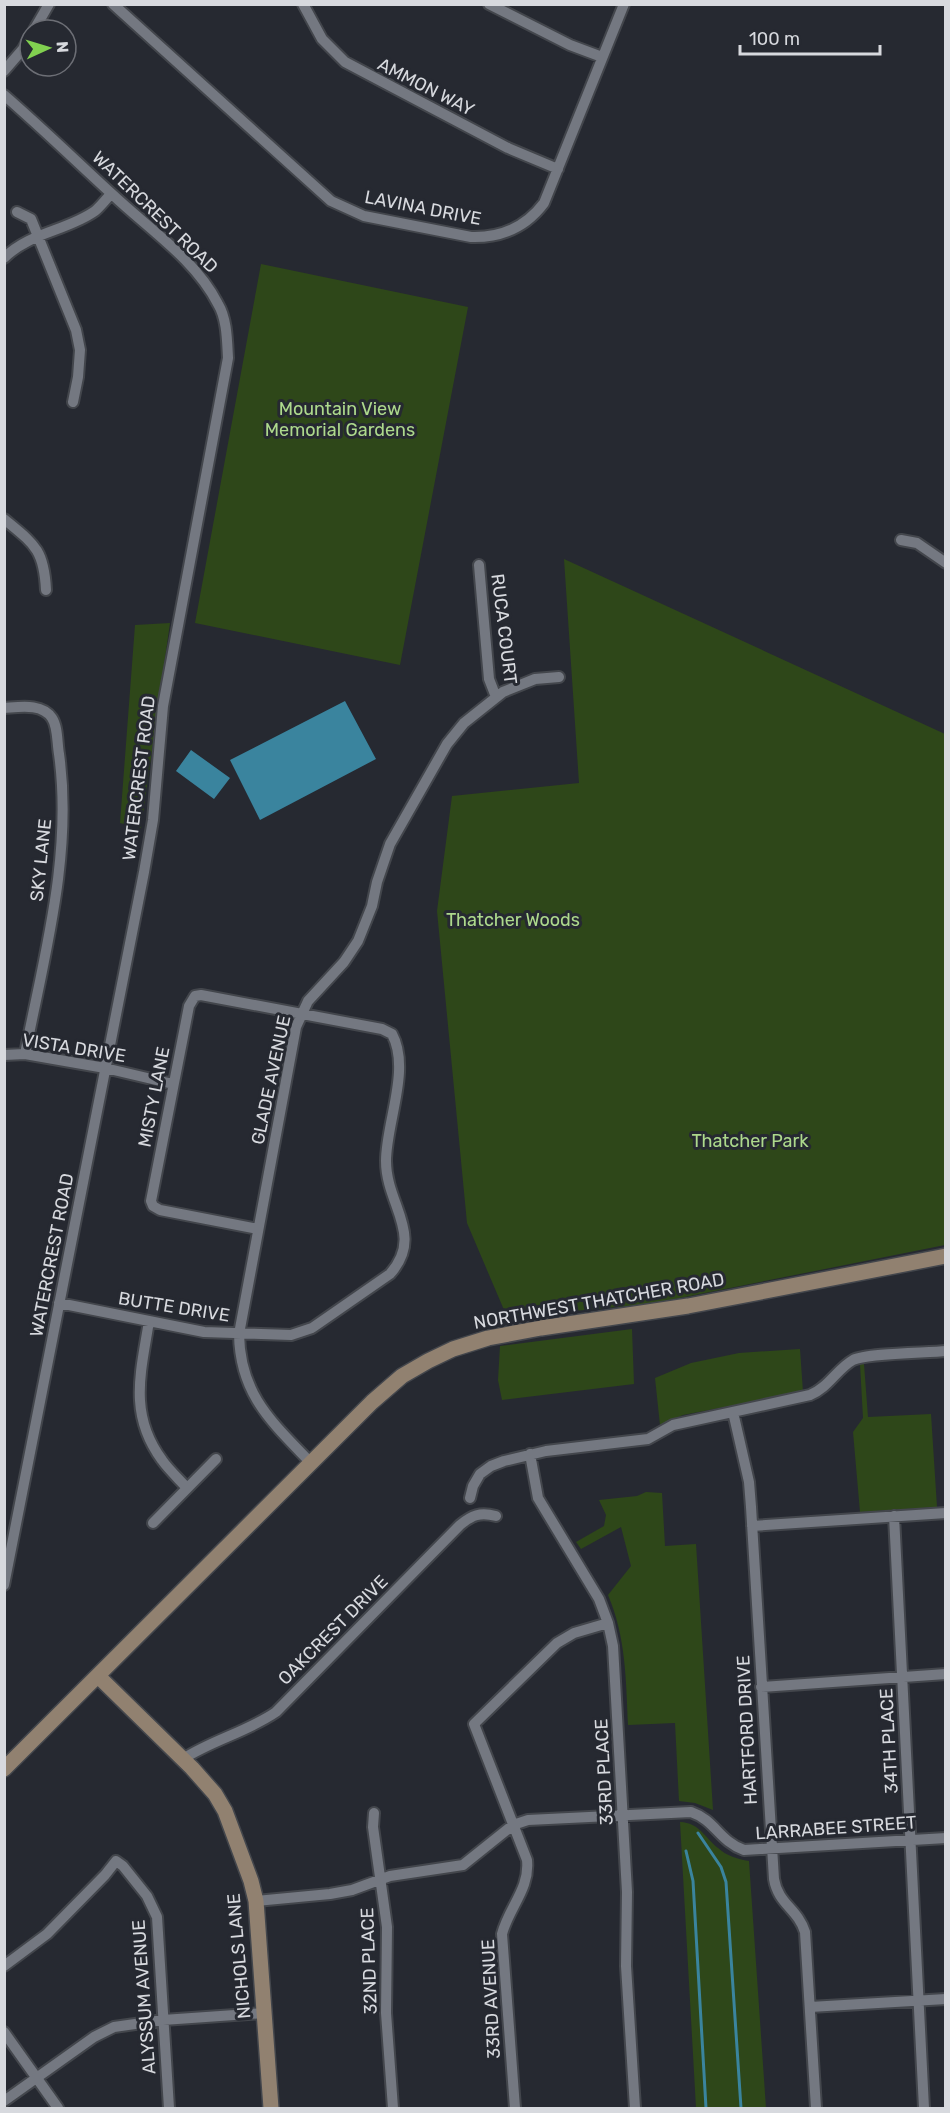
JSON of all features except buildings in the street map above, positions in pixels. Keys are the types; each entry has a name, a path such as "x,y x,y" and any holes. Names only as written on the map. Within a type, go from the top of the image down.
{"street":[{"path":"41,18 50,4"},
{"name":"LAVINA DRIVE","path":"113,4 322,194 364,216 471,237 506,233 529,220 540,209 549,195 624,4"},
{"name":"AMMON WAY","path":"303,4 322,39 345,62 508,148 558,169"},
{"path":"489,4 570,45 602,57"},
{"path":"4,71 18,55"},
{"name":"WATERCREST ROAD","path":"4,95 50,134 111,194 206,281 220,306 226,331 228,358 163,705 153,820 4,1585"},
{"path":"4,258 11,251 38,235 77,222 97,210 111,194"},
{"path":"17,212 31,219 76,330 80,350 73,402"},
{"path":"4,519 34,544 40,554 44,566 46,590"},
{"path":"902,540 917,543 945,563"},
{"name":"RUCA COURT","path":"479,565 489,679 496,697"},
{"name":"GLADE AVENUE","path":"311,1463 261,1410 252,1393 241,1358 239,1334 296,1028 301,1013 316,991 344,962 358,941 372,906 377,882 390,844 447,744 464,723 512,687 530,680 559,677"},
{"name":"SKY LANE","path":"4,708 28,707 44,710 52,719 60,765 63,806 59,872 25,1054"},
{"name":"MISTY LANE","path":"258,1228 160,1210 153,1206 152,1190 173,1084 189,1006 195,996 207,995 301,1013"},
{"name":"BUTTE DRIVE","path":"59,1303 204,1332 291,1335 312,1328 390,1274 398,1265 406,1242 388,1182 386,1163 387,1142 398,1087 398,1048 395,1040 387,1030 301,1013"},
{"name":"VISTA DRIVE","path":"4,1055 25,1054 105,1068 173,1084"},
{"name":"NORTHWEST THATCHER ROAD","path":"4,1769 372,1402 402,1376 440,1354 471,1342 541,1328 688,1306 945,1256"},
{"path":"149,1321 138,1384 144,1426 150,1442 162,1461 187,1488"},
{"path":"470,1498 473,1486 480,1474 491,1466 530,1454 648,1439 673,1425 814,1393 828,1383 842,1368 856,1359 945,1351"},
{"name":"HARTFORD DRIVE","path":"733,1412 749,1482 774,1879 778,1895 799,1917 805,1932 816,2109"},
{"name":"33RD PLACE","path":"530,1454 542,1507 595,1591 608,1623 614,1653 627,1892 626,1966 635,2109"},
{"path":"153,1522 216,1459"},
{"name":"OAKCREST DRIVE","path":"183,1759 193,1752 261,1722 276,1712 460,1525 468,1518 480,1513 496,1516"},
{"path":"752,1526 945,1513"},
{"name":"34TH PLACE","path":"894,1516 924,2109"},
{"name":"33RD AVENUE","path":"514,2109 502,1934 508,1914 521,1895 528,1870 527,1860 474,1724 557,1642 574,1633 608,1623"},
{"path":"761,1687 945,1674"},
{"name":"NICHOLS LANE","path":"98,1676 209,1785 220,1802 251,1881 256,1901 271,2109"},
{"name":"LARRABEE STREET","path":"256,1901 330,1894 352,1890 381,1879 463,1864 513,1825 528,1820 691,1812 712,1824 724,1840 744,1850 945,1838"},
{"name":"32ND PLACE","path":"374,1813 373,1827 387,1927 386,2013 393,2109"},
{"name":"ALYSSUM AVENUE","path":"4,1966 47,1934 116,1861 123,1866 147,1896 155,1911 169,2109"},
{"path":"810,2007 945,1999"},
{"path":"4,2100 104,2031 124,2024 264,2013"},
{"path":"4,2032 58,2109"}],"green space":[{"name":"Mountain View Memorial Gardens","path":"261,264 468,307 400,665 195,623"},
{"path":"564,559 945,734 945,1245 650,1304 507,1317 467,1223 437,911 452,796 579,783"},
{"path":"170,623 141,828 120,823 135,625"},
{"path":"632,1329 634,1384 502,1400 498,1380 500,1346"},
{"path":"800,1349 803,1392 683,1415 660,1425 655,1378 691,1363 739,1353"},
{"path":"860,1364 864,1364 868,1417 931,1414 937,1507 860,1512 853,1432 863,1418"},
{"path":"646,1492 662,1493 665,1546 696,1544 713,1810 695,1803 679,1801 675,1723 628,1725 622,1643 608,1595 631,1566 621,1527 581,1549 576,1542 604,1526 606,1515 599,1500 637,1496"},
{"path":"680,1822 697,1828 725,1853 749,1861 766,2108 696,2108"}],"water":[{"path":"345,701 376,759 260,820 230,760"},
{"path":"191,750 230,778 214,799 176,771"}],"waterway":[{"path":"698,1833 721,1867 726,1882 741,2108"},
{"path":"686,1851 693,1881 706,2108"}],"park label":[{"name":"Thatcher Woods","path":"513,920"},
{"name":"Thatcher Park","path":"750,1141"}]}
